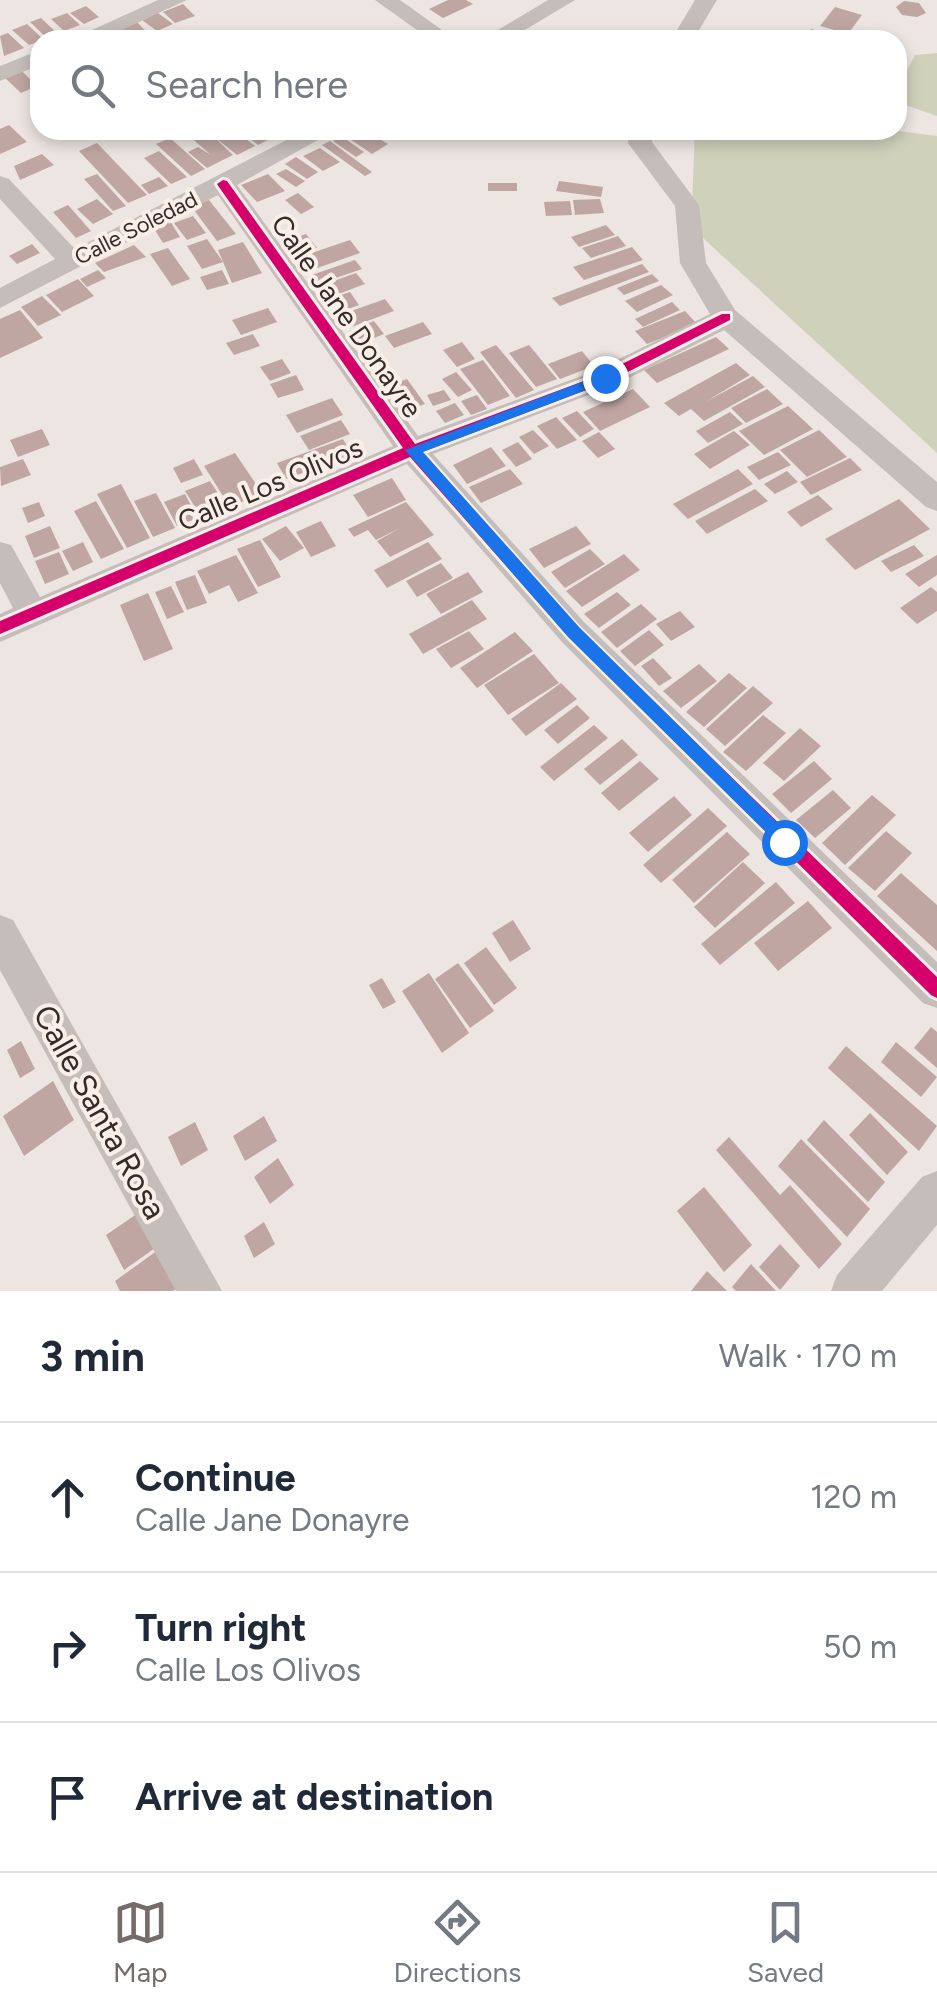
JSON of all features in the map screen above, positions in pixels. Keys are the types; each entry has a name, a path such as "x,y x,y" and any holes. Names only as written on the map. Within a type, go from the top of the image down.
{"street":[{"path":"106,30 176,0"},
{"path":"386,0 430,30"},
{"path":"510,30 564,0"},
{"path":"688,30 706,0"},
{"path":"0,74 30,62"},
{"name":"Calle Soledad","path":"0,299 305,140"},
{"path":"640,140 687,205 693,263 701,284 726,317 937,499"},
{"path":"0,184 71,261"},
{"name":"Calle Jane Donayre","path":"222,184 412,450 574,632 937,989"},
{"name":"Calle Los Olivos","path":"0,628 412,450 605,378 726,317"},
{"path":"0,554 32,614"},
{"name":"Calle Santa Rosa","path":"0,933 200,1291"},
{"path":"853,1291 937,1192"}],"green space":[{"path":"937,53 937,116 907,106 907,70 915,55"},
{"path":"907,132 937,136 937,453 691,227 695,140 907,140"}],"building":[{"path":"448,0 473,4 443,18 429,9"},
{"path":"904,1 919,3 926,13 917,17 902,15 896,7"},
{"path":"183,4 195,16 175,23 163,12"},
{"path":"86,6 99,17 84,24 70,13"},
{"path":"835,7 862,15 851,30 820,26"},
{"path":"67,13 80,25 63,30 51,19"},
{"path":"158,13 173,24 156,30 142,20"},
{"path":"41,18 54,30 38,30 30,22"},
{"path":"137,22 145,30 123,30"},
{"path":"27,24 33,30 30,30 30,45 29,45 12,30"},
{"path":"8,33 24,48 4,56 0,36"},
{"path":"22,71 30,79 30,89 21,93 5,78"},
{"path":"9,125 27,142 0,154 0,129"},
{"path":"172,140 205,169 191,176 156,144"},
{"path":"194,140 217,140 233,155 207,168 188,152 198,147 211,155"},
{"path":"218,140 248,140 255,146 237,155"},
{"path":"347,140 364,152 356,157 333,141"},
{"path":"351,140 381,140 388,144 372,154"},
{"path":"330,141 372,172 365,176 322,145"},
{"path":"97,143 147,195 128,203 79,151"},
{"path":"320,148 340,162 323,171 303,156"},
{"path":"159,151 187,177 171,184 144,158"},
{"path":"42,154 54,165 20,180 14,166"},
{"path":"296,157 318,172 307,179 285,164"},
{"path":"286,169 305,181 296,187 276,174"},
{"path":"97,174 126,206 113,211 84,179"},
{"path":"268,174 285,191 257,202 241,185"},
{"path":"159,177 168,186 149,194 141,185"},
{"path":"559,181 603,187 601,197 556,191"},
{"path":"488,183 517,183 517,191 488,191"},
{"path":"298,193 314,207 301,214 285,200"},
{"path":"97,199 113,214 93,224 77,209"},
{"path":"600,199 604,213 575,215 573,200"},
{"path":"209,200 236,234 217,241 191,206"},
{"path":"570,201 572,215 546,216 544,202"},
{"path":"68,205 91,231 76,238 53,212"},
{"path":"193,216 206,233 187,240 174,223"},
{"path":"170,221 180,237 163,243 153,227"},
{"path":"606,225 615,235 579,247 571,237"},
{"path":"306,234 317,248 293,256 283,242"},
{"path":"618,236 626,246 591,258 582,248"},
{"path":"207,239 223,262 202,269 187,246"},
{"path":"350,240 360,253 306,272 297,258"},
{"path":"243,242 262,273 232,283 218,250"},
{"path":"32,244 40,253 17,264 9,256"},
{"path":"134,245 146,257 104,272 95,263"},
{"path":"632,247 643,260 584,280 573,267"},
{"path":"168,248 190,279 172,286 150,254"},
{"path":"355,260 362,269 315,285 309,276"},
{"path":"642,264 649,272 560,306 552,298"},
{"path":"98,270 106,278 87,287 80,279"},
{"path":"222,270 229,284 207,290 200,277"},
{"path":"356,273 365,284 325,299 317,287"},
{"path":"652,274 659,281 624,295 617,288"},
{"path":"78,279 94,296 62,312 46,295"},
{"path":"661,285 673,295 637,312 625,301"},
{"path":"350,292 359,305 335,314 326,300"},
{"path":"42,296 61,315 38,326 21,307"},
{"path":"385,299 394,311 346,329 337,316"},
{"path":"672,302 680,310 643,327 635,319"},
{"path":"268,308 277,322 241,335 232,320"},
{"path":"20,310 43,338 0,358 0,319"},
{"path":"685,311 697,324 647,344 635,331"},
{"path":"374,321 384,334 359,344 349,331"},
{"path":"423,322 432,334 394,348 385,336"},
{"path":"253,334 260,346 234,355 226,343"},
{"path":"716,337 729,349 657,383 644,370"},
{"path":"462,342 475,359 457,367 443,350"},
{"path":"496,345 534,390 516,398 480,352"},
{"path":"529,345 557,379 536,387 509,353"},
{"path":"582,351 594,366 560,379 548,364"},
{"path":"282,359 291,373 270,381 260,367"},
{"path":"483,360 510,396 488,405 460,369"},
{"path":"736,363 750,375 705,402 753,376 765,387 704,421 691,409 679,416 664,403"},
{"path":"456,372 472,390 458,397 442,379"},
{"path":"296,375 304,390 278,398 270,384"},
{"path":"407,379 425,404 404,412 386,387"},
{"path":"633,389 650,407 600,431 583,412"},
{"path":"767,389 783,404 746,423 731,408"},
{"path":"444,390 451,400 433,406 427,395"},
{"path":"477,395 487,409 471,415 461,401"},
{"path":"332,398 343,415 297,433 286,415"},
{"path":"455,403 464,415 445,423 436,411"},
{"path":"788,406 813,429 764,455 739,431"},
{"path":"577,411 594,429 580,437 562,418"},
{"path":"730,412 743,424 708,443 696,431"},
{"path":"556,417 577,440 557,449 537,426"},
{"path":"341,420 350,434 309,450 300,436"},
{"path":"42,429 50,445 18,457 10,440"},
{"path":"533,430 549,446 534,454 519,437"},
{"path":"819,430 847,457 807,477 780,450"},
{"path":"734,431 750,445 710,469 694,454"},
{"path":"599,432 615,449 598,458 582,441"},
{"path":"343,439 352,455 286,479 277,463"},
{"path":"518,442 532,459 516,467 502,450"},
{"path":"491,447 506,466 467,484 453,465"},
{"path":"778,452 791,465 759,480 747,467"},
{"path":"235,453 262,493 230,507 204,466"},
{"path":"850,458 862,470 811,495 800,482"},
{"path":"23,459 31,475 1,486 0,467"},
{"path":"194,459 203,475 181,483 173,468"},
{"path":"510,469 523,484 481,503 469,487"},
{"path":"738,469 753,484 688,519 673,504"},
{"path":"787,471 798,482 775,494 764,484"},
{"path":"392,478 406,500 368,517 353,495"},
{"path":"210,481 227,507 202,518 185,491"},
{"path":"121,484 150,538 127,548 97,494"},
{"path":"755,489 768,501 707,534 695,521"},
{"path":"156,493 175,528 153,537 134,501"},
{"path":"185,494 198,518 177,526 164,502"},
{"path":"818,495 833,509 801,527 787,512"},
{"path":"899,499 930,529 855,570 825,539"},
{"path":"96,501 124,549 101,559 74,511"},
{"path":"39,502 45,516 28,523 22,508"},
{"path":"406,502 434,535 390,557 377,541 400,528 376,540 368,530 354,537 348,529"},
{"path":"321,521 336,546 311,557 296,532"},
{"path":"50,526 60,548 34,558 25,536"},
{"path":"286,526 304,548 280,561 262,539"},
{"path":"576,526 591,544 544,568 529,549"},
{"path":"260,540 281,577 258,587 237,549"},
{"path":"83,542 93,562 73,571 62,551"},
{"path":"428,542 442,559 387,588 374,570"},
{"path":"914,545 924,556 891,572 881,561"},
{"path":"590,549 605,564 565,588 551,572"},
{"path":"59,552 69,574 45,584 35,561"},
{"path":"624,554 640,570 582,607 566,591"},
{"path":"236,555 258,593 238,602 229,585 209,594 197,571"},
{"path":"937,555 937,575 919,587 905,574"},
{"path":"441,563 453,578 417,597 406,581"},
{"path":"468,572 483,592 441,614 426,594"},
{"path":"195,575 207,603 187,610 175,582"},
{"path":"171,586 184,612 167,619 155,592"},
{"path":"931,587 937,592 937,611 917,624 900,608"},
{"path":"617,592 631,605 599,628 584,614"},
{"path":"148,593 173,649 144,661 120,605"},
{"path":"472,600 487,619 423,654 409,634"},
{"path":"641,604 657,619 617,648 601,632"},
{"path":"680,611 695,627 671,641 656,624"},
{"path":"649,630 664,645 635,666 620,651"},
{"path":"469,631 484,649 451,668 436,649"},
{"path":"515,632 533,651 477,688 460,668"},
{"path":"534,654 559,683 508,715 484,685"},
{"path":"653,658 672,678 659,686 641,666"},
{"path":"699,664 717,681 681,708 663,691"},
{"path":"729,673 747,688 704,727 686,712"},
{"path":"561,683 577,699 526,736 511,719"},
{"path":"753,686 773,703 725,746 706,729"},
{"path":"577,705 590,718 558,744 544,730"},
{"path":"763,715 786,733 746,771 723,752"},
{"path":"594,725 608,738 554,781 540,767"},
{"path":"800,728 821,746 784,781 763,763"},
{"path":"622,739 638,755 600,785 584,769"},
{"path":"640,761 659,779 619,811 601,793"},
{"path":"814,761 832,779 791,813 772,794"},
{"path":"833,790 851,808 815,838 796,820"},
{"path":"872,795 896,815 845,865 822,843"},
{"path":"674,796 692,815 648,852 629,833"},
{"path":"708,808 727,826 661,883 643,865"},
{"path":"886,831 912,853 875,891 848,868"},
{"path":"727,832 750,854 694,903 672,880"},
{"path":"743,862 765,883 715,928 694,907"},
{"path":"901,873 937,905 937,951 877,896"},
{"path":"776,882 795,903 720,965 701,944"},
{"path":"808,901 832,928 778,971 754,943"},
{"path":"513,920 531,949 510,962 492,933"},
{"path":"486,947 517,988 494,1005 464,963"},
{"path":"458,963 494,1011 470,1028 435,979"},
{"path":"429,973 469,1033 442,1053 402,991"},
{"path":"382,978 396,1002 383,1009 369,985"},
{"path":"931,1027 937,1032 937,1068 914,1048"},
{"path":"21,1041 35,1069 20,1078 7,1050"},
{"path":"896,1042 937,1077 921,1097 881,1062"},
{"path":"846,1046 937,1126 919,1151 828,1068"},
{"path":"53,1081 74,1120 24,1156 3,1116"},
{"path":"870,1113 908,1152 887,1175 849,1135"},
{"path":"264,1116 277,1141 245,1161 233,1136"},
{"path":"824,1120 885,1182 868,1202 807,1140"},
{"path":"195,1122 208,1150 181,1166 168,1137"},
{"path":"729,1137 780,1195 790,1185 842,1244 819,1269 716,1150"},
{"path":"801,1139 870,1209 847,1237 778,1166"},
{"path":"278,1158 294,1185 270,1204 254,1177"},
{"path":"704,1187 752,1245 724,1272 677,1211"},
{"path":"147,1207 165,1241 124,1270 106,1235"},
{"path":"264,1222 275,1244 254,1258 244,1236"},
{"path":"780,1244 800,1266 780,1290 759,1267"},
{"path":"165,1245 184,1283 173,1291 120,1291 115,1281"},
{"path":"751,1264 776,1291 736,1291 732,1287"},
{"path":"707,1271 727,1291 691,1291"}],"cycle path":[{"path":"223,184 412,450 573,632 937,989"},
{"path":"0,628 412,450 605,378 726,317"}],"route":[{"path":"605,378 412,450 574,632 784,842"}]}
